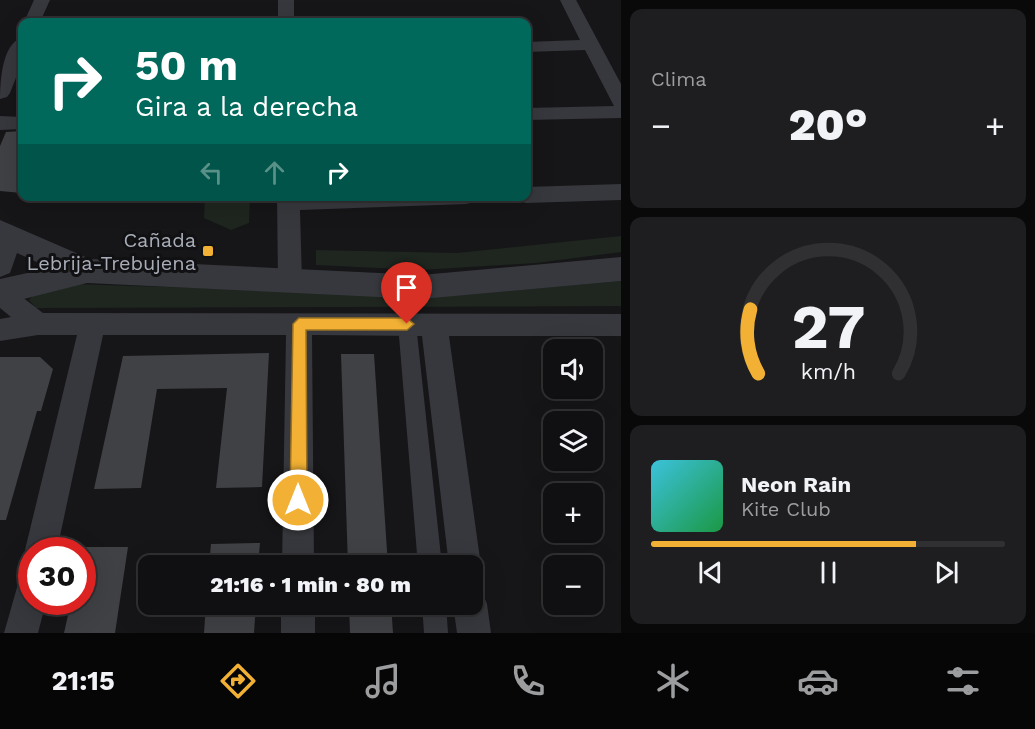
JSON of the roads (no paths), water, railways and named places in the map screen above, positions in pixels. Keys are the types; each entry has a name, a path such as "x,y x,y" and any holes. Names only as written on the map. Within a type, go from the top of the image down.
{"street":[{"path":"34,18 42,0"},
{"path":"286,0 286,18"},
{"path":"568,0 621,102"},
{"path":"531,47 591,45"},
{"path":"0,93 18,57"},
{"path":"531,114 621,112"},
{"path":"0,123 18,123"},
{"path":"531,195 621,192"},
{"path":"289,201 290,282"},
{"path":"1,233 87,271"},
{"path":"0,265 4,248 1,233"},
{"path":"0,293 87,271 421,287 621,269"},
{"path":"0,293 38,324"},
{"path":"0,330 38,324 621,325"},
{"path":"43,537 93,324"},
{"path":"298,555 299,324"},
{"path":"421,324 430,555"},
{"path":"421,324 463,555"},
{"path":"21,633 26,615"},
{"path":"298,615 298,633"},
{"path":"435,615 436,633"},
{"path":"472,615 474,633"}],"place":[{"name":"Cañada Lebrija-Trebujena","path":"208,251"}]}
